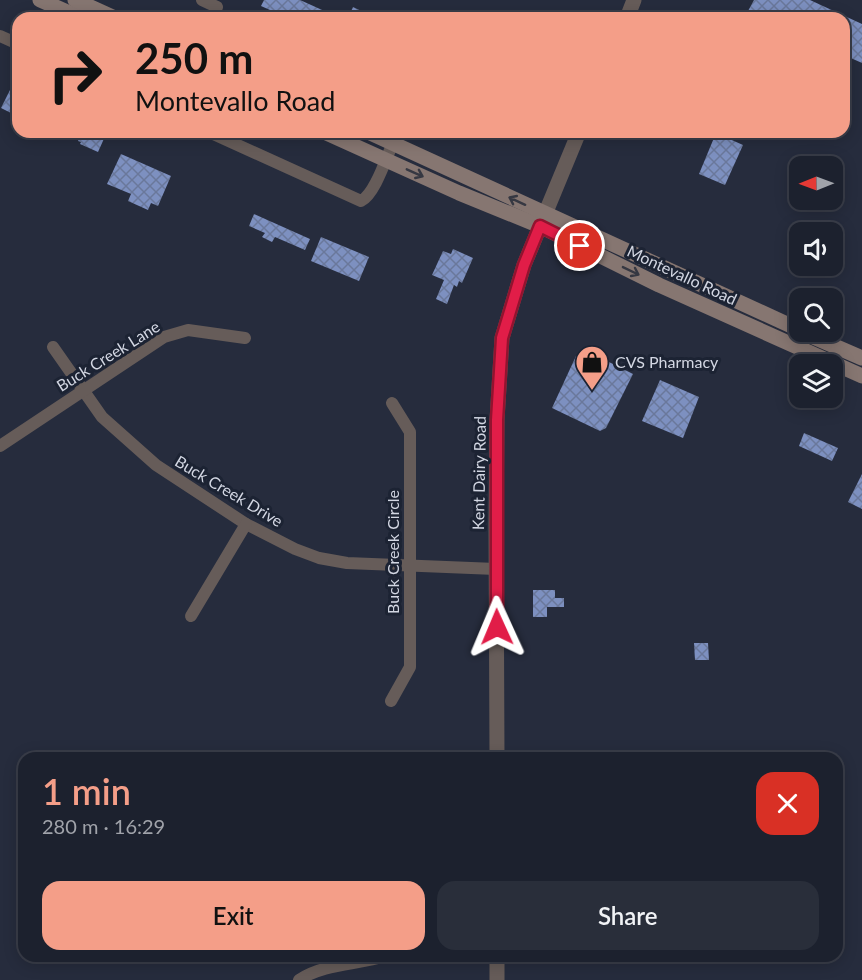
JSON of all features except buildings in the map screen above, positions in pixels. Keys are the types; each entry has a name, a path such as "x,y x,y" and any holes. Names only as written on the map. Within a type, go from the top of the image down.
{"main road":[{"path":"40,0 67,12"},
{"path":"75,0 102,12"},
{"name":"Montevallo Road","path":"337,138 385,160 543,220 789,326"},
{"name":"Montevallo Road","path":"382,138 543,220 659,285 862,376"},
{"name":"Montevallo Road","path":"826,342 862,358"}],"street":[{"path":"202,0 217,7 215,12"},
{"path":"222,138 361,201 368,196 393,143"},
{"name":"Kent Dairy Road","path":"497,752 497,420 502,338 524,265 577,138"},
{"name":"Buck Creek Lane","path":"0,446 164,337 188,330 245,338"},
{"name":"Buck Creek Drive","path":"53,347 102,417 156,465 246,524 295,549 319,558 347,562 496,569"},
{"name":"Buck Creek Circle","path":"391,701 410,667 410,432 392,403"},
{"path":"191,616 246,524"},
{"path":"299,980 319,970 365,962"},
{"path":"496,980 497,962"}],"place":[{"name":"CVS Pharmacy","path":"592,391"}],"route":[{"path":"497,627 497,420 502,338 524,265 540,226 580,246"}]}
